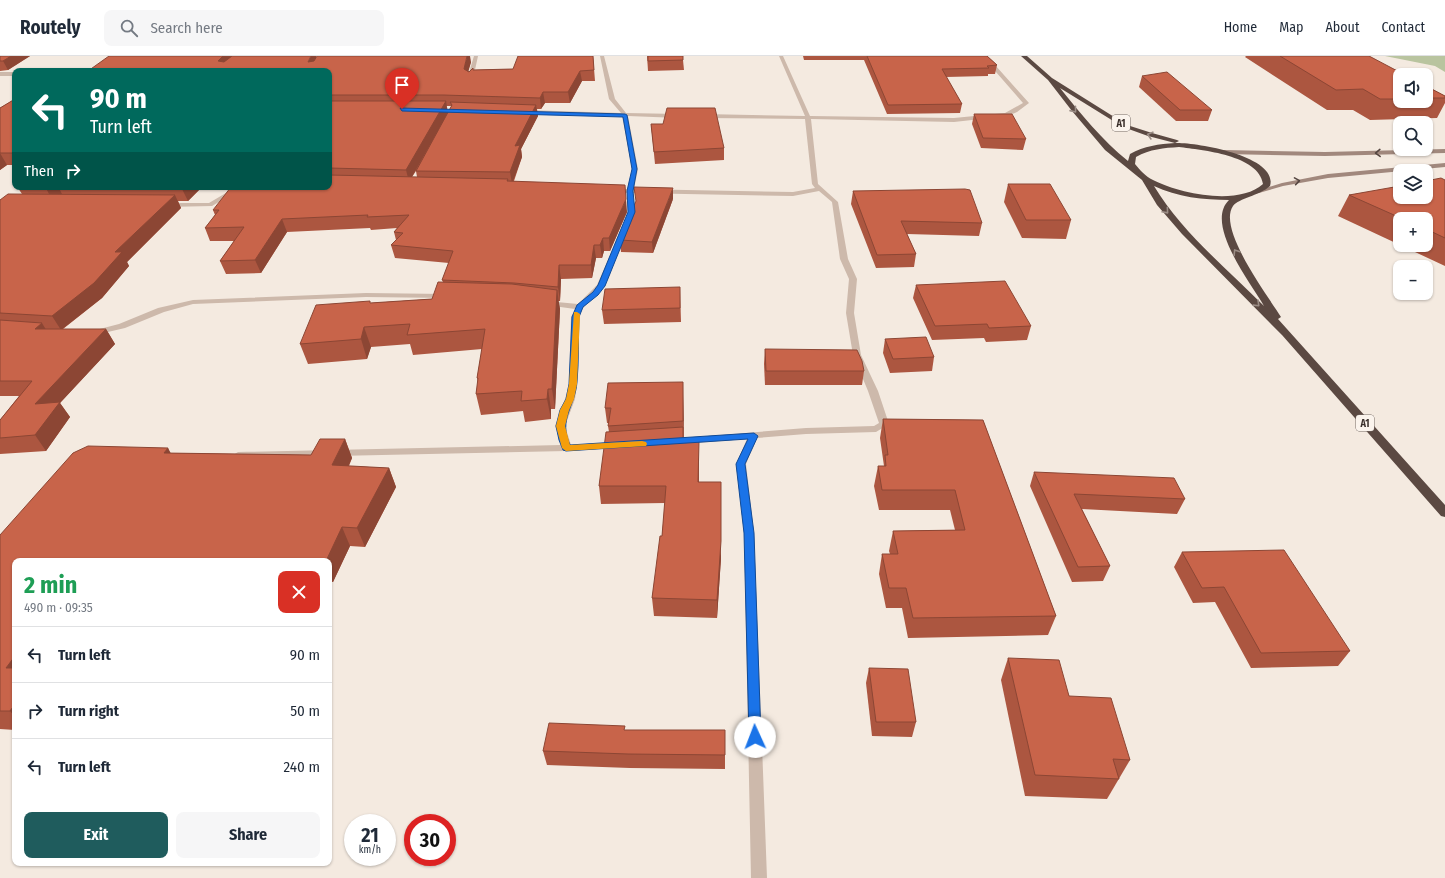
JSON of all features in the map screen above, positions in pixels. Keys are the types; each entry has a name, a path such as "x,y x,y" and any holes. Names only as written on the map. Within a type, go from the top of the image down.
{"highway":[{"name":"A1","path":"1024,56 1050,79 1125,126 1150,135 1201,147"},
{"name":"A1","path":"1050,79 1095,135 1120,160 1141,176 1160,203 1185,232 1286,333 1445,513"},
{"path":"1172,145 1201,147 1224,152 1258,167 1266,176 1267,184 1259,191 1249,195 1234,197 1195,195 1170,189 1141,176 1131,164 1133,156 1143,150 1158,146 1172,145"},
{"name":"A1","path":"1249,195 1237,198 1226,208 1226,225 1232,246 1286,333"}],"street":[{"path":"470,79 476,56"},
{"path":"566,448 560,426 570,399 573,384 575,317 580,306 601,286 632,212 630,191 634,169 625,115 612,99 602,56"},
{"path":"658,443 806,431 876,429 884,424 873,390 857,355 850,313 853,279 844,259 835,202 815,184 808,117 781,56"},
{"path":"696,116 954,120 1006,115 1016,111 1026,103 984,56"},
{"path":"0,74 12,74"},
{"path":"518,112 688,116"},
{"path":"1224,152 1325,154 1445,151"},
{"path":"1259,191 1285,183 1313,178 1445,165"},
{"path":"607,191 793,194 819,189"},
{"path":"156,205 210,205 236,190"},
{"path":"85,334 122,326 161,310 193,302 366,294 453,297"},
{"path":"537,302 580,306"},
{"path":"754,436 740,464 749,533 759,878"},
{"path":"232,455 566,448 626,445"}],"green space":[{"path":"1385,56 1445,56 1445,72 1435,66"}],"building":[{"path":"0,56 11,56 3,61 0,61"},
{"path":"109,56 223,56 218,61 224,62 232,56 311,56 308,62 314,61 317,56 467,56 464,69 469,72 473,68 473,70 513,69 518,56 593,56 594,70 580,71 568,92 543,92 540,98 443,95 332,95 332,68 92,68"},
{"path":"648,56 683,56 683,60 648,61"},
{"path":"867,56 987,56 997,65 987,66 989,68 942,69 962,104 888,105"},
{"path":"1280,56 1369,56 1393,69 1393,99 1380,99 1363,89 1336,90"},
{"path":"1167,72 1212,110 1180,110 1142,76"},
{"path":"1433,90 1445,96 1445,98 1433,98"},
{"path":"12,101 12,153 0,153 0,108"},
{"path":"332,101 446,101 406,170 332,168"},
{"path":"450,102 536,105 515,146 520,145 510,172 416,171 452,105"},
{"path":"667,108 715,108 724,148 654,152 651,124 663,124"},
{"path":"974,114 1012,114 1026,139 983,138"},
{"path":"332,175 508,179 507,181 625,185 626,199 609,238 603,238 600,245 594,245 591,265 559,265 558,287 514,283 442,280 453,251 391,245 403,233 394,232 409,215 367,217 368,215 282,219 255,260 220,261 244,227 205,228 219,210 213,210 229,190 332,190"},
{"path":"1441,178 1445,180 1445,238 1433,232 1433,212 1393,212 1393,215 1349,195 1393,187 1393,204 1433,204 1433,180"},
{"path":"1008,184 1050,184 1071,220 1026,220"},
{"path":"634,187 673,188 652,242 620,240 636,201"},
{"path":"970,190 982,223 901,221 916,254 877,255 853,191"},
{"path":"8,194 175,195 115,252 122,252 94,283 52,316 0,313 0,200"},
{"path":"1005,281 1031,326 989,328 987,324 935,326 916,285"},
{"path":"438,282 512,284 557,290 552,389 548,389 547,399 521,401 522,391 476,394 477,378 485,329 407,335 410,324 364,327 361,339 300,344 316,305 370,301 370,303 432,299"},
{"path":"680,287 680,308 602,310 605,289"},
{"path":"0,320 42,323 35,329 106,329 35,404 60,402 35,435 0,438 0,420 32,381 0,381"},
{"path":"926,337 934,357 893,359 885,339"},
{"path":"765,349 857,350 862,361 864,371 766,371"},
{"path":"683,382 683,421 608,426 611,408 605,408 608,383"},
{"path":"883,419 983,420 1056,616 913,618 906,588 889,588 882,554 898,554 893,531 965,530 955,490 882,490 878,466 886,466 885,455 888,455"},
{"path":"683,427 683,441 699,441 698,482 721,482 721,541 717,600 652,598 660,536 662,536 666,486 599,486 606,432"},
{"path":"320,439 345,439 332,465 389,468 357,528 342,527 327,558 12,558 12,660 6,668 12,668 12,708 10,711 0,711 0,535 73,453 88,446 168,448 164,453 311,455"},
{"path":"1034,472 1174,478 1185,499 1074,494 1110,566 1078,567"},
{"path":"1284,550 1350,651 1261,653 1224,587 1202,588 1182,552"},
{"path":"1008,658 1059,660 1069,696 1111,698 1130,760 1113,759 1119,779 1035,775"},
{"path":"869,668 908,669 916,722 876,722"},
{"path":"549,723 625,726 624,730 725,730 725,755 543,751"}],"slow traffic":[{"path":"577,314 575,317 573,384 570,399 560,426 566,448 642,444"}],"route":[{"path":"402,109 625,115 634,169 630,191 632,212 601,286 580,306 575,317 573,384 570,399 560,426 566,448 754,436 740,464 749,533 755,737"}]}
